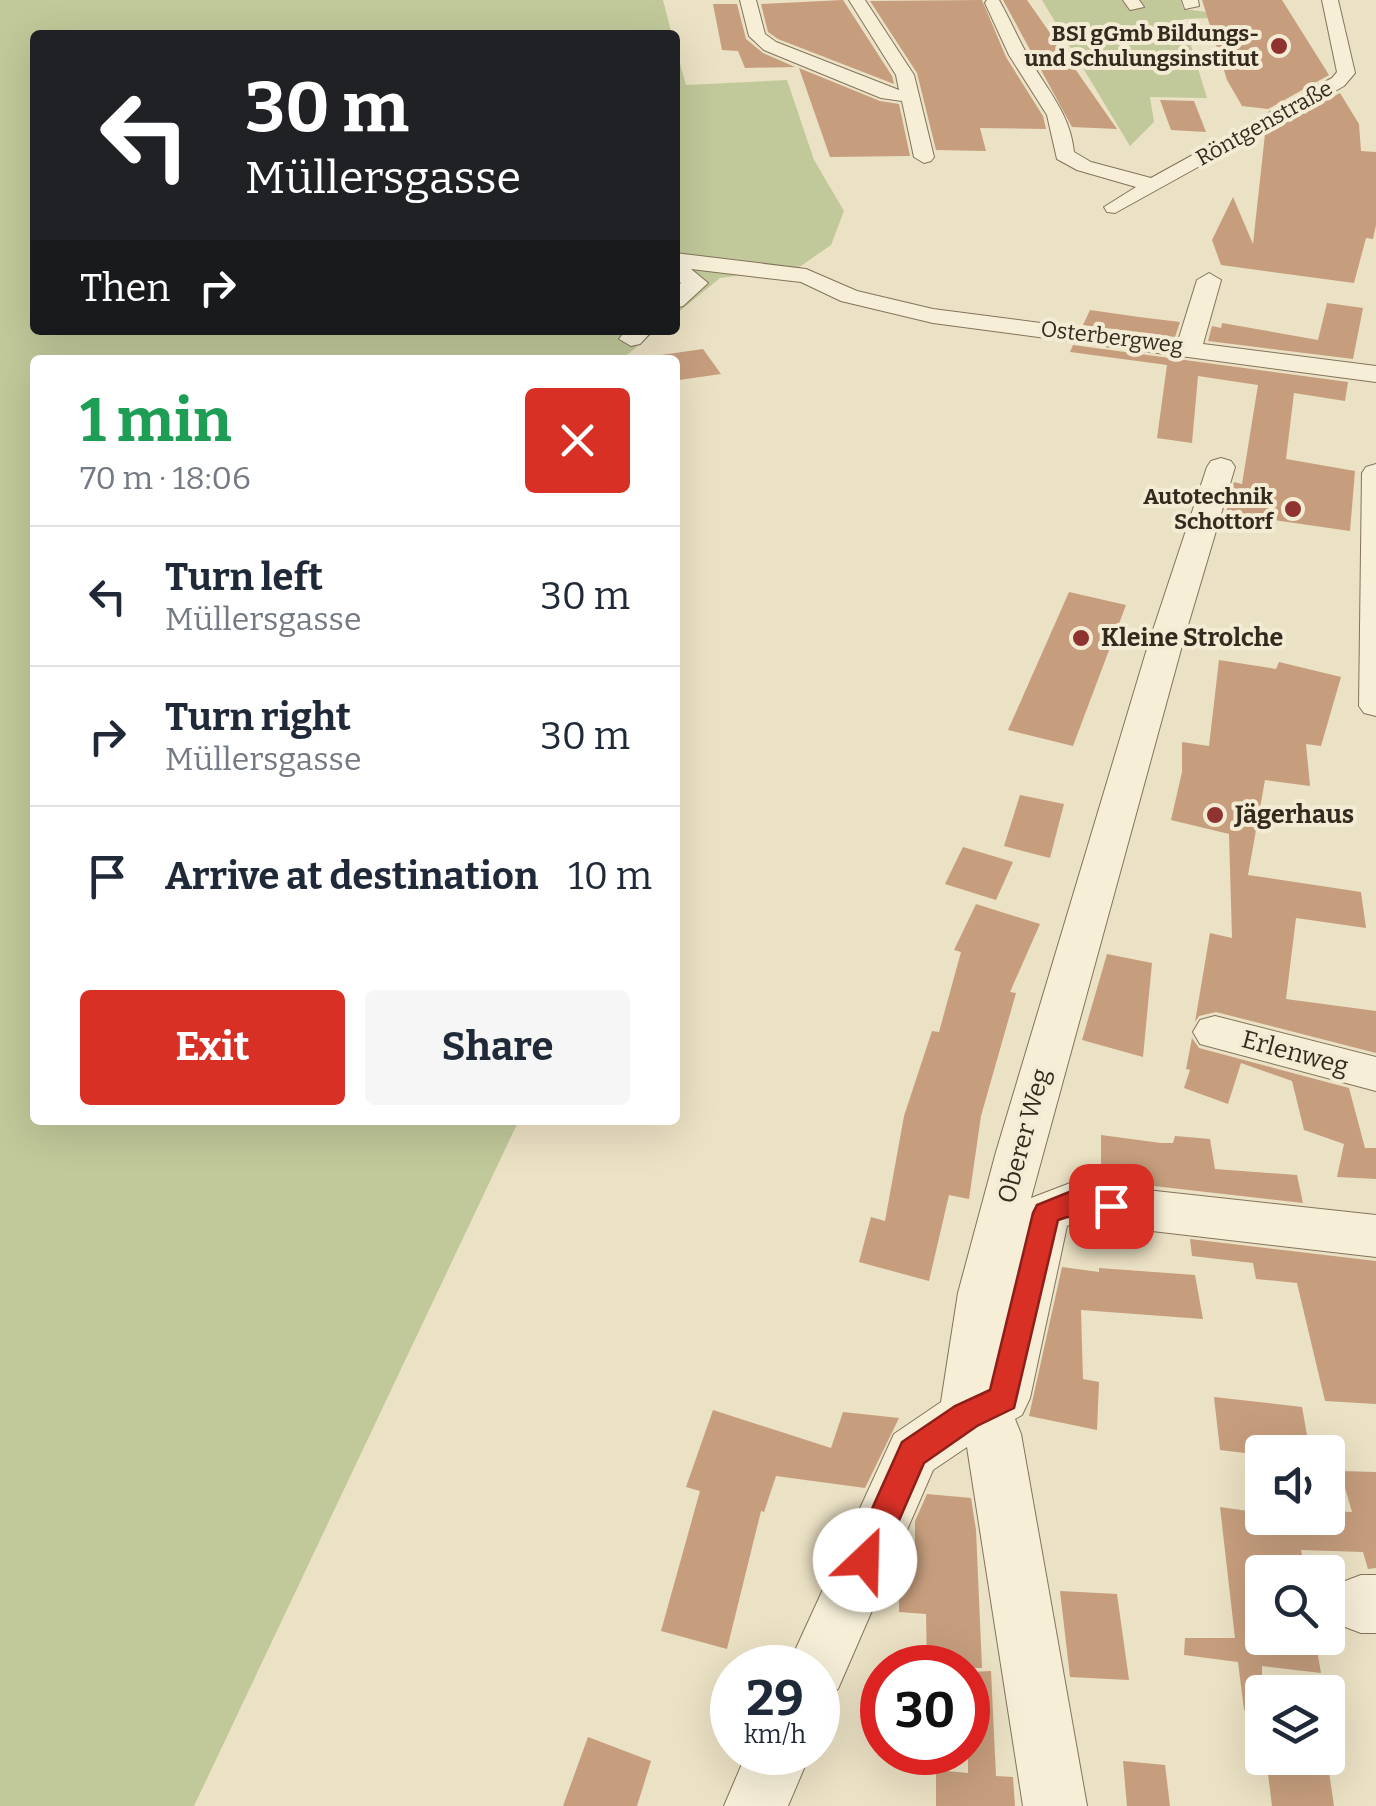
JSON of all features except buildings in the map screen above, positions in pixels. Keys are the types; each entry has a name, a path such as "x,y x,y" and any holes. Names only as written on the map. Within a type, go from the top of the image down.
{"street":[{"path":"748,0 757,36 770,46 888,94 909,96"},
{"path":"858,0 905,75 924,156"},
{"name":"Röntgenstraße","path":"1115,207 1338,82 1346,74 1330,0"},
{"path":"995,1 1023,63 1064,128 1064,156 1084,166 1153,185"},
{"name":"Osterbergweg","path":"680,261 806,276 849,296 933,316 1376,374"},
{"path":"680,272 696,283 680,297"},
{"path":"1189,347 1208,280"},
{"name":"Oberer Weg","path":"966,1416 983,1293 1018,1152 1166,642 1221,467"},
{"path":"1376,473 1376,706"},
{"name":"Erlenweg","path":"1215,1032 1376,1074"},
{"path":"827,1645 913,1452 966,1416 1003,1398 1046,1213 1074,1202 1376,1236"},
{"path":"966,1416 994,1434 1056,1806"},
{"path":"756,1806 770,1775"}],"green space":[{"path":"0,0 663,0 671,30 30,30 30,335 651,335 627,355 30,355 30,1125 517,1125 194,1806 0,1806"},
{"path":"1042,0 1181,0 1183,9 1207,12 1209,18 1183,19 1207,98 1150,97 1154,122 1130,146"},
{"path":"680,64 686,85 787,80 814,160 844,211 831,245 798,268 720,278 680,311"}],"place":[{"name":"BSI gGmb Bildungs- und Schulungsinstitut","path":"1279,46"},
{"name":"Autotechnik Schottorf","path":"1293,509"},
{"name":"Kleine Strolche","path":"1081,638"},
{"name":"Jägerhaus","path":"1215,815"}],"route":[{"path":"865,1560 913,1452 966,1416 1003,1398 1046,1213 1074,1202 1111,1206"}]}
